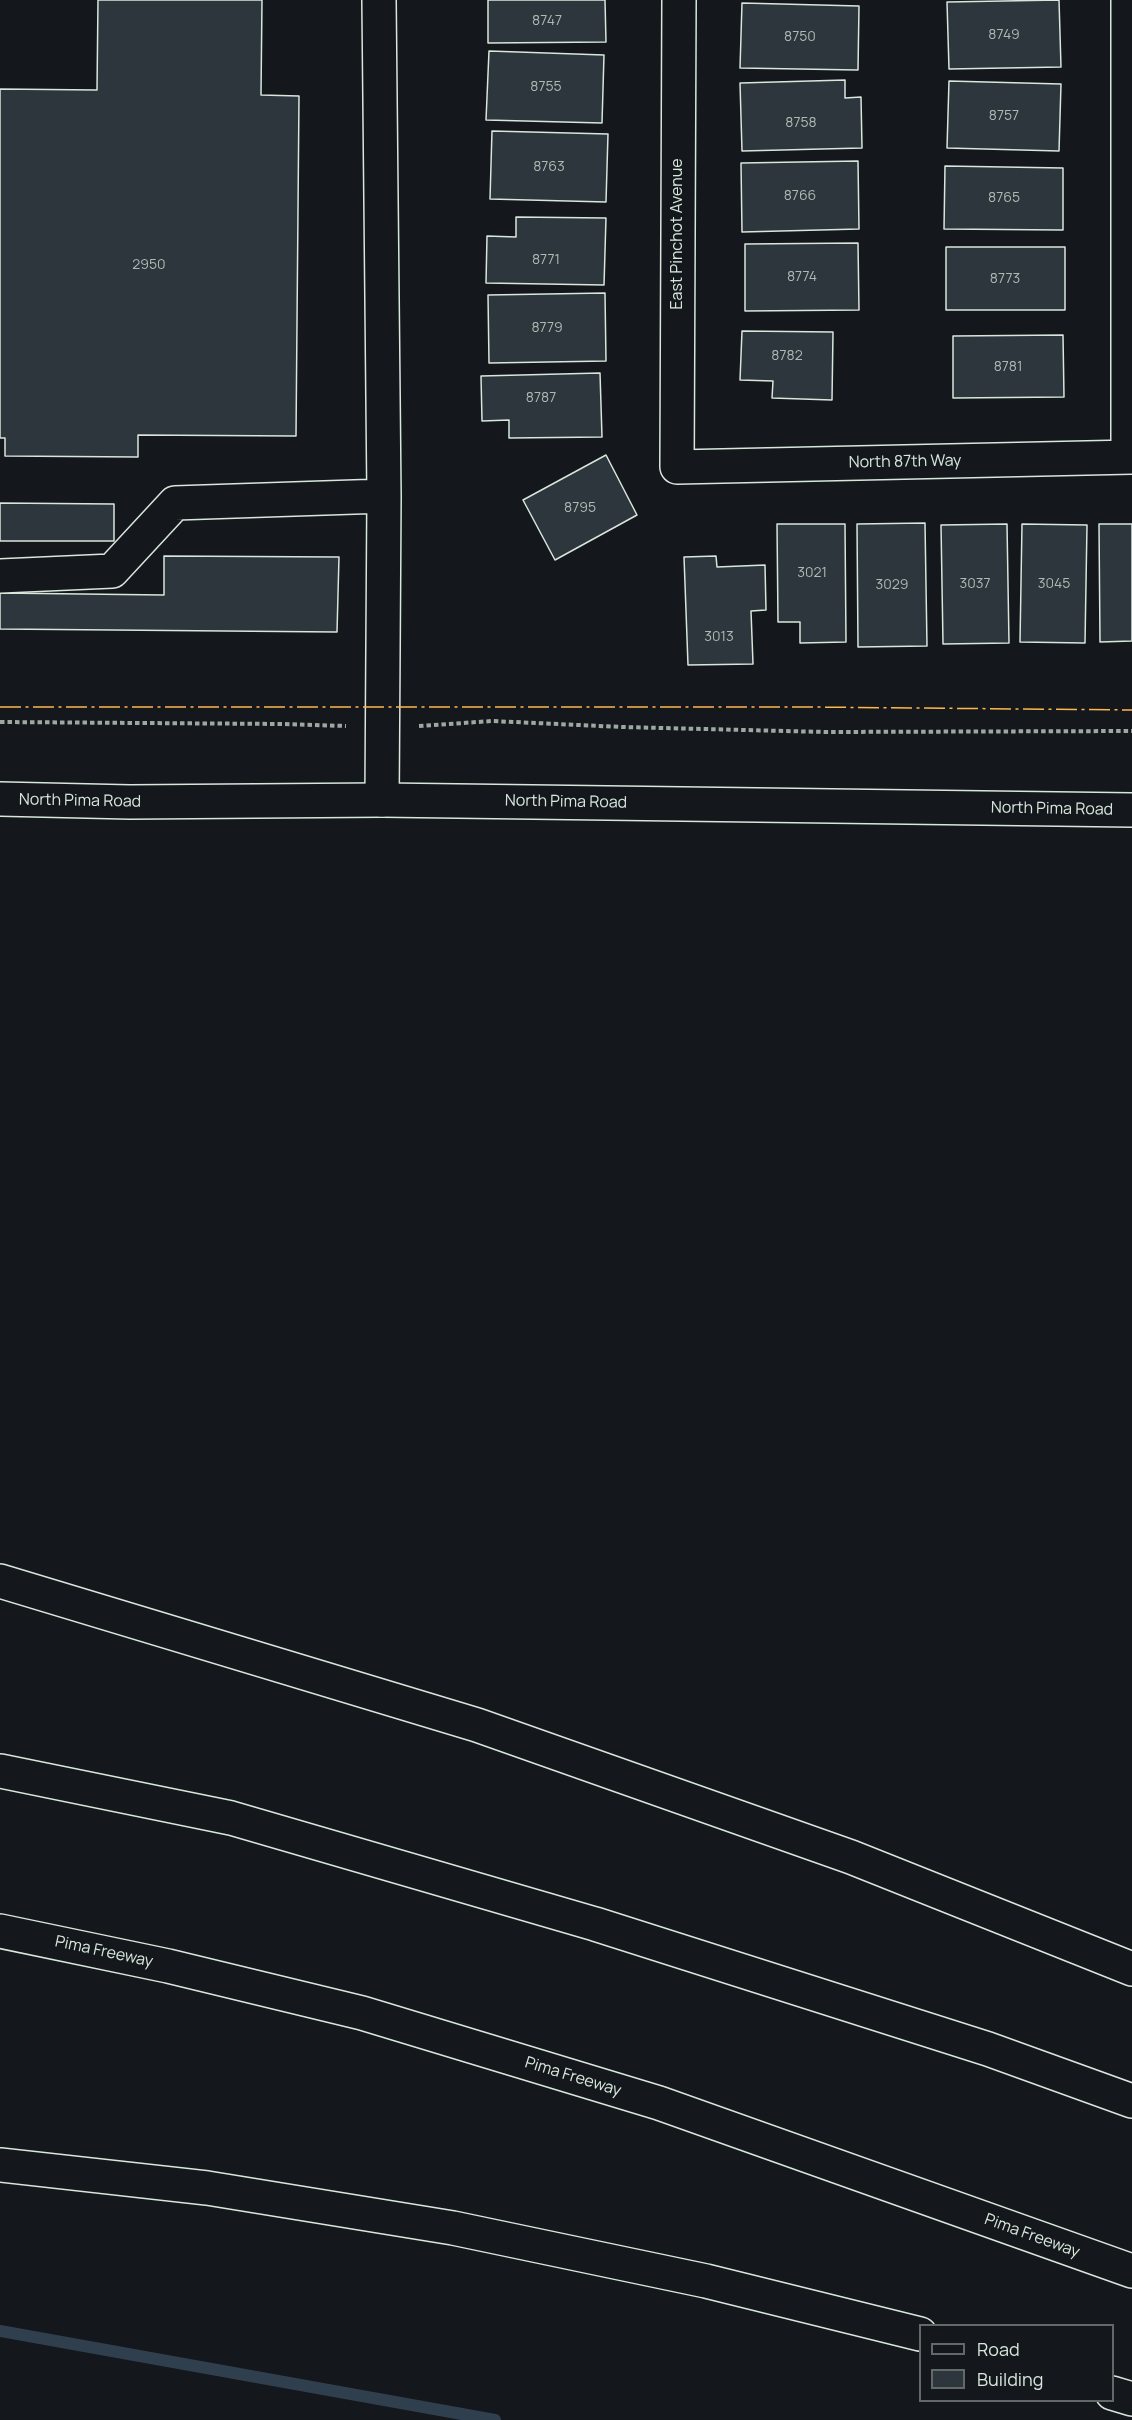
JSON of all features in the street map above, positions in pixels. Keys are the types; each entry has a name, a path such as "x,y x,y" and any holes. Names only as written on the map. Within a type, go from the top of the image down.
{"main road":[{"path":"379,0 384,496 382,801"},
{"name":"East Pinchot Avenue","path":"677,467 679,0"},
{"path":"1128,0 1130,457"},
{"name":"North 87th Way","path":"677,467 1130,457"},
{"path":"0,576 112,571 175,503 384,496"},
{"name":"North Pima Road","path":"0,799 1132,810"},
{"path":"0,1581 477,1725 851,1857 1132,1969"},
{"path":"0,1771 231,1818 583,1920 988,2049 1132,2101"},
{"name":"Pima Freeway","path":"0,1931 168,1966 362,2013 659,2103 1132,2271"},
{"path":"0,2165 207,2188 453,2228 706,2281 919,2334"},
{"path":"1114,2393 1132,2399"}],"path":[{"path":"0,722 384,726 492,721 826,732 1132,731"}],"building":[{"path":"98,0 262,0 261,95 299,96 296,436 138,435 138,457 5,456 5,438 0,438 0,89 97,90"},
{"path":"488,0 605,0 606,42 488,43"},
{"path":"1059,0 1061,67 949,69 947,2"},
{"path":"742,3 859,6 858,70 740,68"},
{"path":"489,51 604,55 602,123 486,120"},
{"path":"845,80 845,98 861,97 862,148 742,151 740,83"},
{"path":"949,81 1061,84 1059,151 947,148"},
{"path":"492,131 608,134 606,202 490,199"},
{"path":"858,161 859,229 742,232 741,163"},
{"path":"945,166 1063,168 1063,230 944,229"},
{"path":"516,217 606,218 604,285 486,283 487,236 516,237"},
{"path":"858,243 859,310 745,311 745,244"},
{"path":"946,247 1065,247 1065,310 946,310"},
{"path":"605,293 606,361 489,363 488,295"},
{"path":"742,331 833,332 832,400 772,398 773,381 740,380"},
{"path":"1063,335 1064,397 953,398 953,336"},
{"path":"600,373 602,437 509,438 509,420 482,421 481,376"},
{"path":"606,455 637,515 555,560 523,500"},
{"path":"0,503 114,504 114,541 0,541"},
{"path":"925,523 927,646 858,647 857,524"},
{"path":"777,524 845,524 846,642 800,643 800,622 778,622"},
{"path":"1007,524 1009,643 943,644 941,525"},
{"path":"1022,524 1087,525 1085,643 1020,642"},
{"path":"1099,524 1132,524 1132,641 1100,642"},
{"path":"164,556 339,557 337,632 0,629 0,593 164,595"},
{"path":"716,556 717,567 765,565 766,610 751,611 753,664 688,665 684,557"}],"waterway":[{"path":"0,2331 495,2420"}],"power":[{"path":"0,707 808,707 1132,710"}]}
